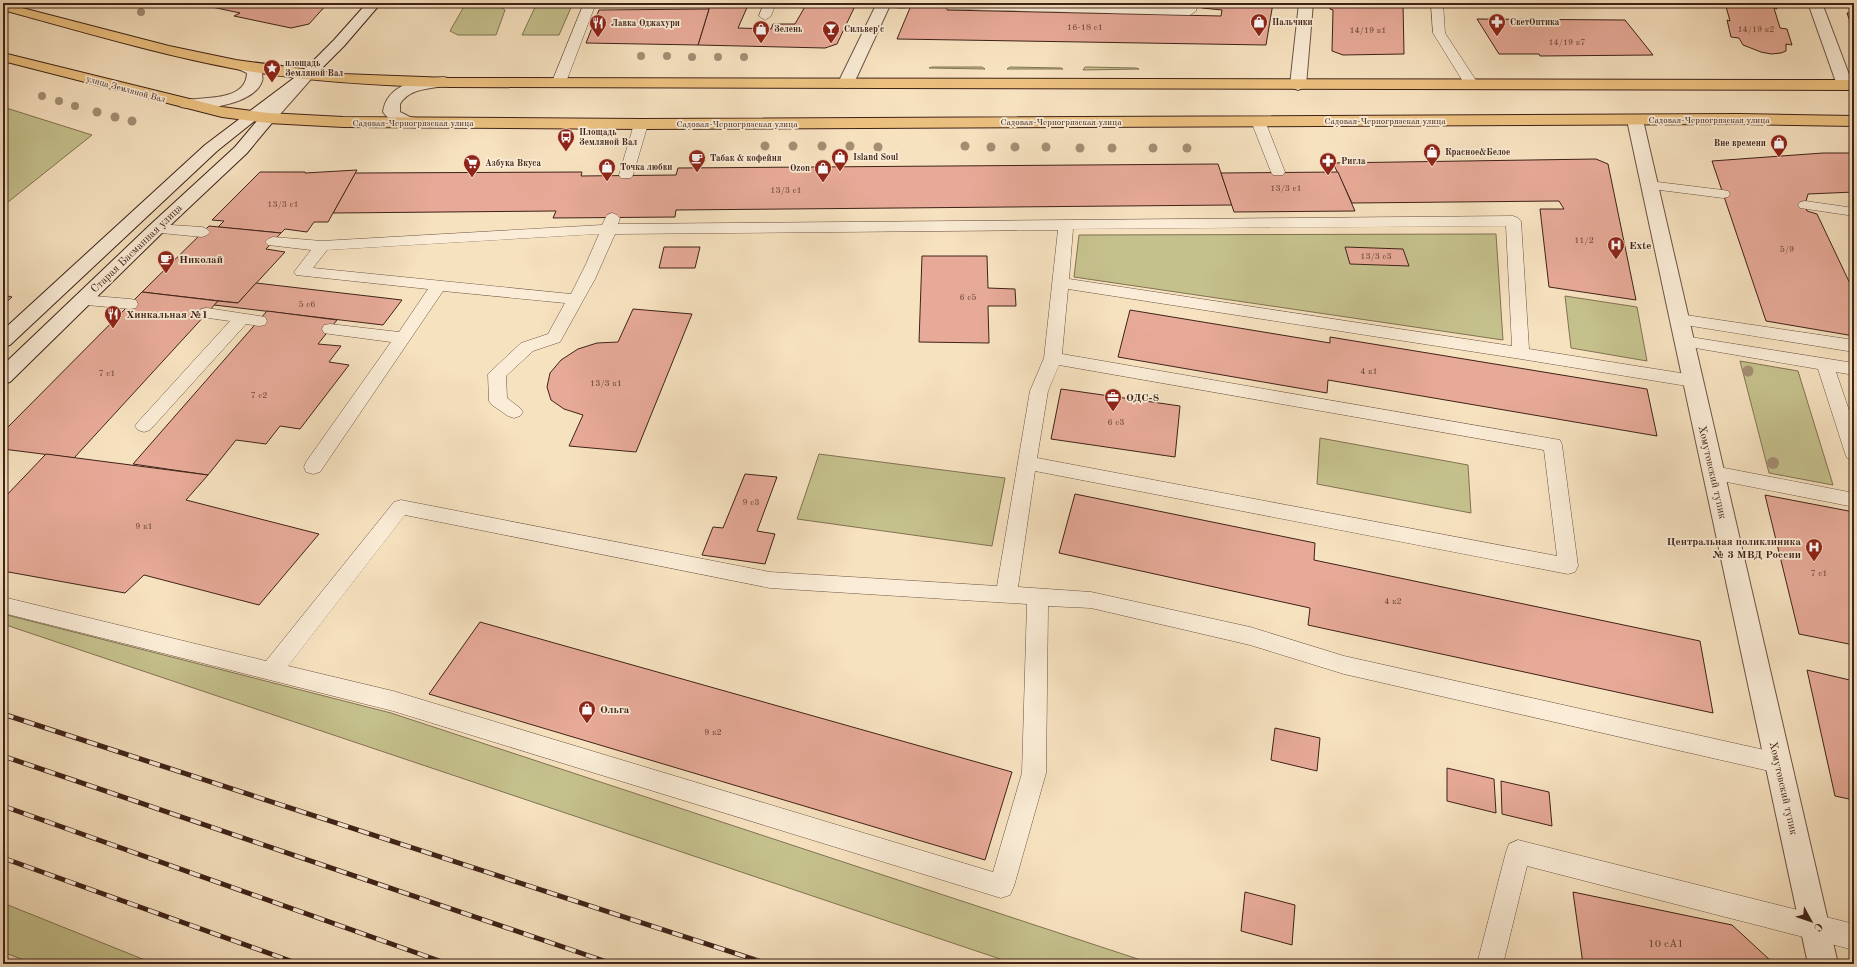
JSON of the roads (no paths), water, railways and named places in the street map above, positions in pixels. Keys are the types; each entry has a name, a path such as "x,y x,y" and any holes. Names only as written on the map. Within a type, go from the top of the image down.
{"main road":[{"path":"3,6 154,46 241,66 308,75 366,80 444,82 1298,85 1850,85"},
{"name":"улица Земляной Вал","path":"3,57 186,104 259,117"},
{"name":"Садовая-Черногрязская улица","path":"259,117 343,122 641,124 1635,120 1854,121"}],"street":[{"path":"259,117 308,75 339,43 374,3"},
{"path":"846,83 884,3"},
{"path":"1298,85 1306,3"},
{"path":"1815,3 1850,85"},
{"path":"186,104 198,105 225,101 248,90 257,78 256,72 250,68 241,66"},
{"path":"421,123 408,122 397,118 391,112 391,105 395,98 410,89 430,83 444,82"},
{"name":"Старая Басманная улица","path":"3,377 156,229 241,150 259,117"},
{"name":"Старая Басманная улица","path":"3,341 195,162 259,117"},
{"name":"Хомутовский тупик","path":"1635,120 1823,964"}],"lane":[{"path":"559,82 590,3"},
{"path":"765,16 770,3"},
{"path":"889,3 911,4"},
{"path":"949,5 1190,11 1192,3"},
{"path":"1437,3 1439,33 1472,85"},
{"path":"1258,121 1278,172"},
{"path":"626,175 641,124"},
{"path":"1649,185 1723,194"},
{"path":"1805,205 1854,212"},
{"path":"273,242 322,246 611,223 1066,225 1297,217 1513,221 1521,353"},
{"path":"514,412 498,401 497,374 527,347 554,338 575,299 611,223"},
{"path":"1006,595 1039,391 1053,358 1066,225"},
{"path":"156,229 202,232"},
{"path":"322,246 302,272 575,299"},
{"path":"1060,283 1521,353 1693,381"},
{"path":"313,467 439,285"},
{"path":"82,300 130,304"},
{"path":"207,314 259,321"},
{"path":"144,426 242,318"},
{"path":"1679,318 1854,346"},
{"path":"330,329 403,338"},
{"path":"1684,341 1854,369"},
{"path":"1028,463 1568,566 1553,445 1053,358"},
{"path":"1825,365 1854,453"},
{"path":"1714,473 1854,500"},
{"path":"271,671 401,507 770,580 1091,600 1250,636 1344,665 1778,762"},
{"path":"3,605 393,701 1001,886 1034,773 1038,597"},
{"path":"1490,964 1518,852 1854,936"}],"railway":[{"path":"3,714 768,964"},
{"path":"3,756 613,964"},
{"path":"3,806 448,964"},
{"path":"3,858 299,964"}],"place":[{"name":"Пальчики","path":"1259,37"},
{"name":"СветОптика","path":"1497,37"},
{"name":"Лавка Оджахури","path":"598,38"},
{"name":"Зелень","path":"761,44"},
{"name":"Сильвер'с","path":"831,44"},
{"name":"площадь Земляной Вал","path":"272,83"},
{"name":"Площадь Земляной Вал","path":"566,152"},
{"name":"Вне времени","path":"1779,158"},
{"name":"Красное&Белое","path":"1432,167"},
{"name":"Island Soul","path":"840,172"},
{"name":"Табак & кофейня","path":"697,173"},
{"name":"Ригла","path":"1328,176"},
{"name":"Азбука Вкуса","path":"472,178"},
{"name":"Точка любви","path":"607,182"},
{"name":"Ozon","path":"823,183"},
{"name":"Exte","path":"1616,260"},
{"name":"Николай","path":"166,274"},
{"name":"Хинкальная №1","path":"113,329"},
{"name":"ОДС-8","path":"1113,412"},
{"name":"Центральная поликлиника № 3 МВД России","path":"1814,562"},
{"name":"Ольга","path":"587,724"}]}
